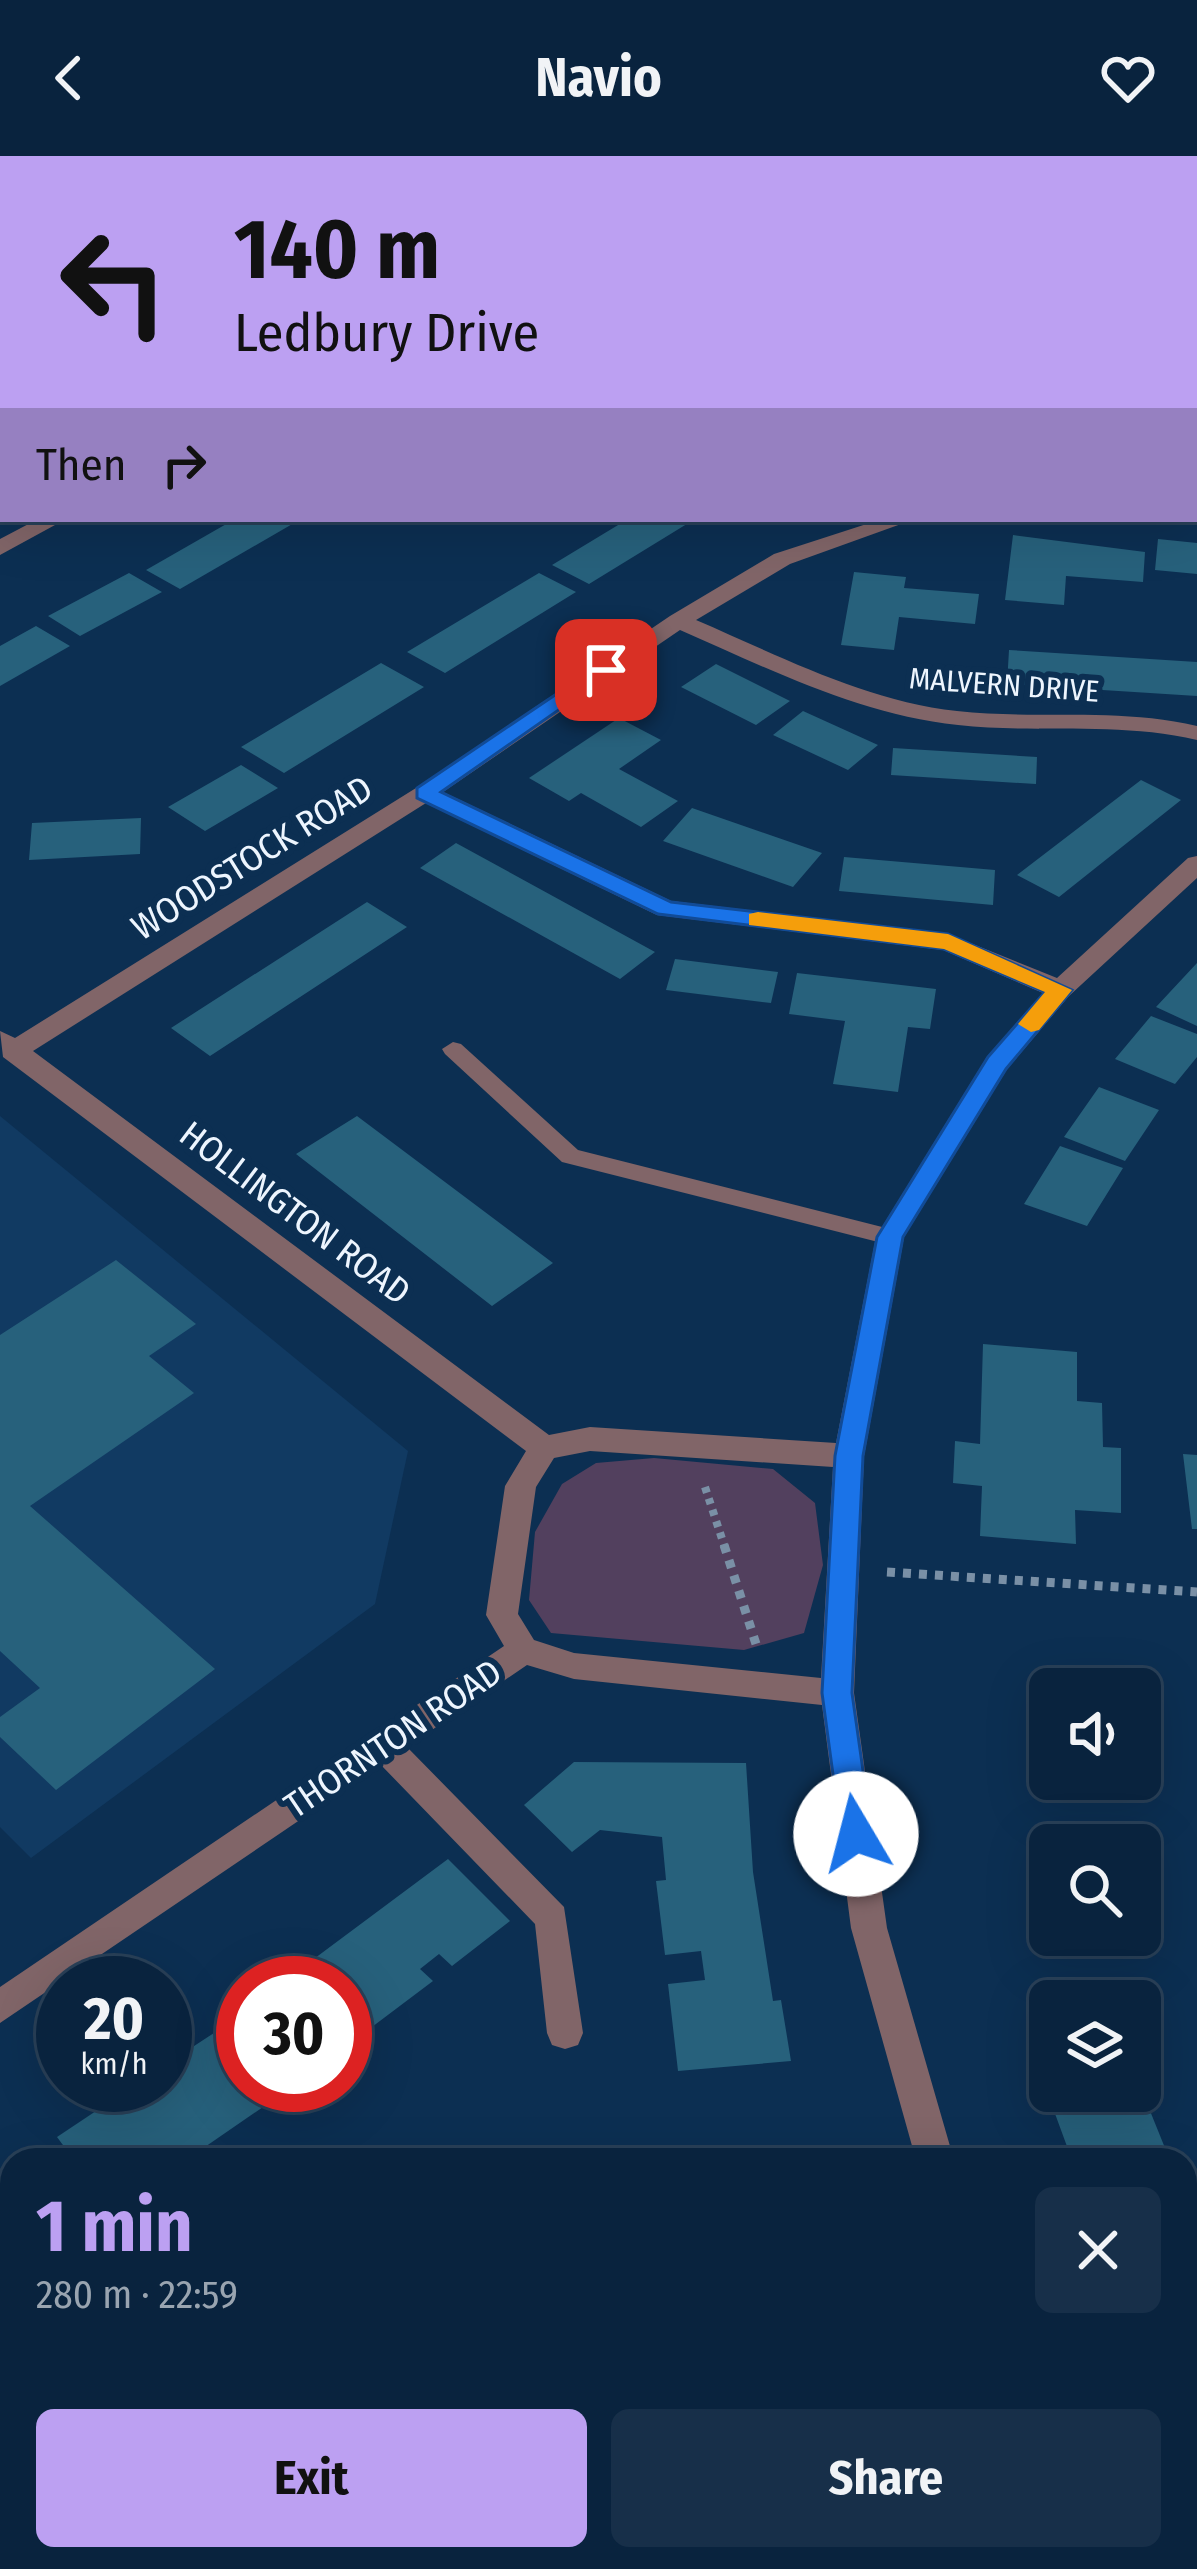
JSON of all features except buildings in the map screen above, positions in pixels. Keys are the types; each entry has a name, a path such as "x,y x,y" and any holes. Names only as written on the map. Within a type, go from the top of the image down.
{"street":[{"path":"0,548 50,522"},
{"name":"WOODSTOCK ROAD","path":"6,1045 425,793 678,621 782,559 895,522"},
{"name":"MALVERN DRIVE","path":"678,621 896,708 956,718 1139,724 1197,734"},
{"path":"425,793 666,908 948,942 1060,990"},
{"path":"932,2148 869,1928 837,1693 849,1456 890,1237 997,1063 1060,990 1197,864"},
{"name":"HOLLINGTON ROAD","path":"6,1045 544,1448"},
{"path":"523,1650 502,1615 520,1486 544,1448 590,1438 849,1456"},
{"name":"THORNTON ROAD","path":"0,2007 523,1650 574,1666 837,1693"},
{"path":"383,1745 552,1918 565,2033"}],"lane":[{"path":"452,1049 570,1156 890,1237"}],"path":[{"path":"691,1446 770,1685"},
{"path":"843,1570 1197,1592"}],"shaded area":[{"path":"0,1116 408,1451 375,1604 31,1858 0,1827"},
{"path":"654,1458 773,1469 815,1503 823,1565 804,1633 744,1650 551,1633 529,1600 535,1532 562,1484 596,1463"}],"slow traffic":[{"path":"758,920 948,942 1060,990 1031,1024"}],"route":[{"path":"606,670 425,793 666,908 948,942 1060,990 997,1063 890,1237 849,1456 837,1693 856,1834"}]}
